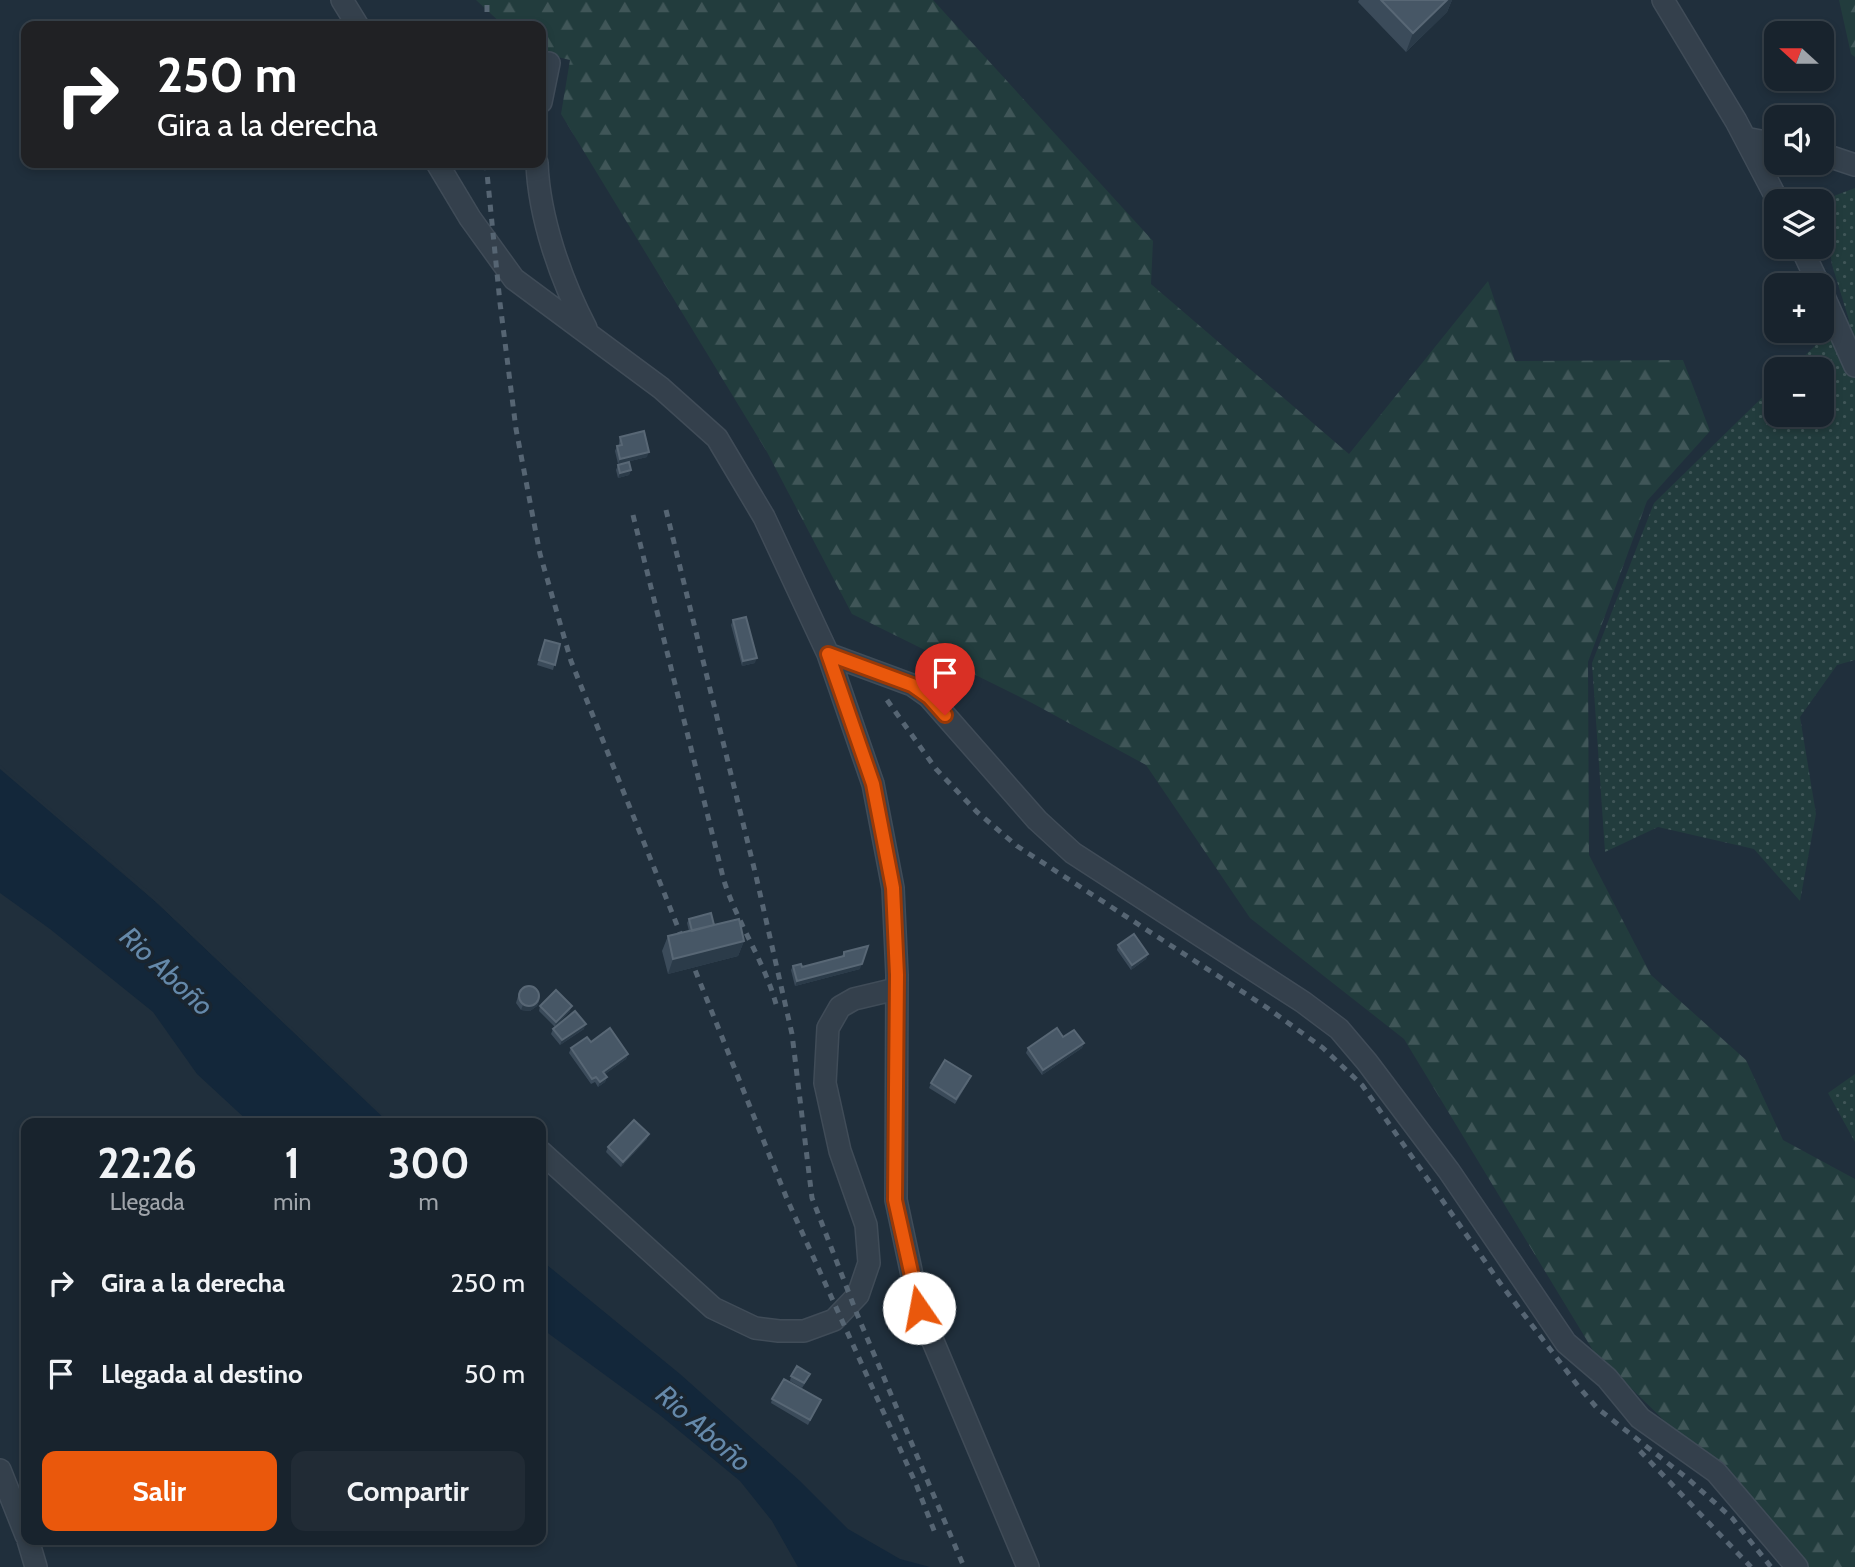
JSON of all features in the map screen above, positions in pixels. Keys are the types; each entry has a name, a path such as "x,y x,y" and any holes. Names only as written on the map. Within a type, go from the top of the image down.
{"street":[{"path":"342,0 355,21"},
{"path":"1663,0 1741,129 1772,189"},
{"path":"546,78 549,63"},
{"path":"1741,129 1764,139"},
{"path":"1834,158 1855,165"},
{"path":"440,168 470,218 514,279 662,388 716,438 764,517 828,654 873,784 893,888 897,989 895,1200 919,1308 1028,1567"},
{"path":"537,168 557,263 568,293 589,333"},
{"path":"1834,319 1855,366"},
{"path":"828,654 912,685 929,697 1037,820 1073,853 1303,1002 1339,1029 1449,1171 1566,1343 1607,1378 1640,1418 1716,1472 1797,1567"},
{"path":"546,1157 713,1308 755,1328 779,1331 804,1331 834,1320 858,1295 869,1263 866,1225 840,1151 825,1083 828,1028 840,1007 854,999 897,989"},
{"path":"0,1470 21,1523"},
{"path":"29,1545 36,1567"}],"green space":[{"path":"476,0 933,0 1153,241 1151,284 1349,454 1488,281 1515,361 1683,360 1710,431 1647,501 1588,662 1589,855 1651,975 1746,1060 1783,1140 1855,1179 1855,1567 1804,1567 1763,1517 1594,1352 1404,1039 1250,918 1146,765 1032,703 852,614 767,452 561,114 570,60 546,54 546,21 499,21"},
{"path":"1839,0 1855,0 1855,57 1851,54"},
{"path":"1855,188 1855,660 1837,665 1800,717 1816,814 1800,901 1754,849 1658,827 1605,852 1592,663 1654,503 1764,396 1764,427 1834,427 1834,357 1803,357 1818,343 1834,343 1834,331 1849,320 1831,259 1834,259 1834,196"},
{"path":"1855,1074 1855,1142 1828,1093"}],"water":[{"name":"Rio Aboño","path":"0,769 156,902 384,1118 245,1118 197,1074 153,1012 50,929 0,893"},
{"name":"Rio Aboño","path":"546,1264 680,1374 800,1481 848,1529 900,1559 930,1567 798,1567 772,1521 740,1481 661,1416 546,1332"}],"pier":[{"path":"0,765 158,899 386,1118 385,1118 156,902"}],"building":[{"path":"1381,0 1447,0 1413,33"},
{"path":"644,431 649,452 620,459 617,446 622,445 620,437"},
{"path":"629,462 631,470 620,473 618,465"},
{"path":"746,617 757,658 743,661 733,620"},
{"path":"545,640 560,644 555,665 539,660"},
{"path":"711,913 714,925 692,931 689,919"},
{"path":"739,919 744,941 673,959 668,936"},
{"path":"1134,934 1148,954 1132,965 1118,945"},
{"path":"868,946 862,964 797,981 793,966 801,964 802,967 844,956 844,952"},
{"path":"525,986 533,986 539,996 533,1006 525,1006 519,1000 519,992"},
{"path":"556,990 572,1006 556,1022 540,1006"},
{"path":"575,1011 586,1024 562,1040 553,1029"},
{"path":"610,1028 628,1054 603,1072 607,1077 600,1082 596,1077 592,1079 571,1048 587,1037 591,1042"},
{"path":"1057,1028 1063,1037 1074,1030 1084,1043 1043,1070 1028,1048"},
{"path":"945,1060 971,1076 956,1099 931,1083"},
{"path":"634,1120 649,1134 623,1162 608,1147"},
{"path":"797,1366 810,1374 804,1383 791,1376"},
{"path":"784,1379 821,1400 810,1420 772,1399"}],"railway":[{"path":"487,0 487,21"},
{"path":"486,168 516,429 540,554 571,661 787,1199 916,1484 935,1533"},
{"path":"666,510 792,1034 812,1198 857,1314 964,1567"},
{"path":"633,515 724,881 776,1004"},
{"path":"887,700 936,769 977,812 1017,846 1266,1007 1323,1048 1362,1085 1500,1283 1578,1386 1597,1408 1687,1478 1732,1518 1771,1567"},
{"path":"1640,1451 1751,1567"}],"route":[{"path":"919,1308 895,1200 897,975 893,888 873,784 828,654 912,685 929,697 945,715"}]}
